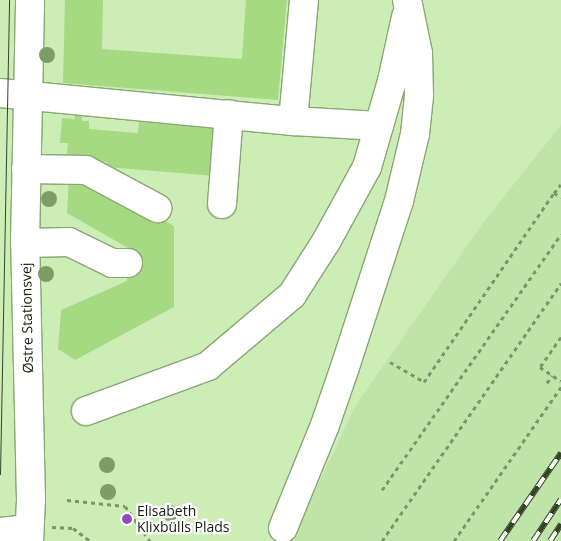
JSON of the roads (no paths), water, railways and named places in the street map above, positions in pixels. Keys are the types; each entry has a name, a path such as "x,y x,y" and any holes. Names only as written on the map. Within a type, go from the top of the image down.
{"street":[{"name":"Østre Stationsvej","path":"29,535 31,500 26,169 30,0"},
{"path":"293,120 304,0"},
{"path":"86,411 208,366 292,295 327,240 367,166 392,81 407,5"},
{"path":"282,528 325,425 399,201 415,134 418,96 418,53 407,5"},
{"path":"0,92 293,120 379,126"},
{"path":"222,204 229,114"},
{"path":"26,169 86,170 157,208"},
{"path":"26,243 69,242 112,262 128,263"},
{"path":"0,532 29,535"}],"tram line":[{"path":"0,474 9,0"}],"railway":[{"path":"500,541 561,453"},
{"path":"533,541 561,499"},
{"path":"550,541 561,524"}],"place":[{"name":"Elisabeth Klixbülls Plads","path":"127,519"}]}
